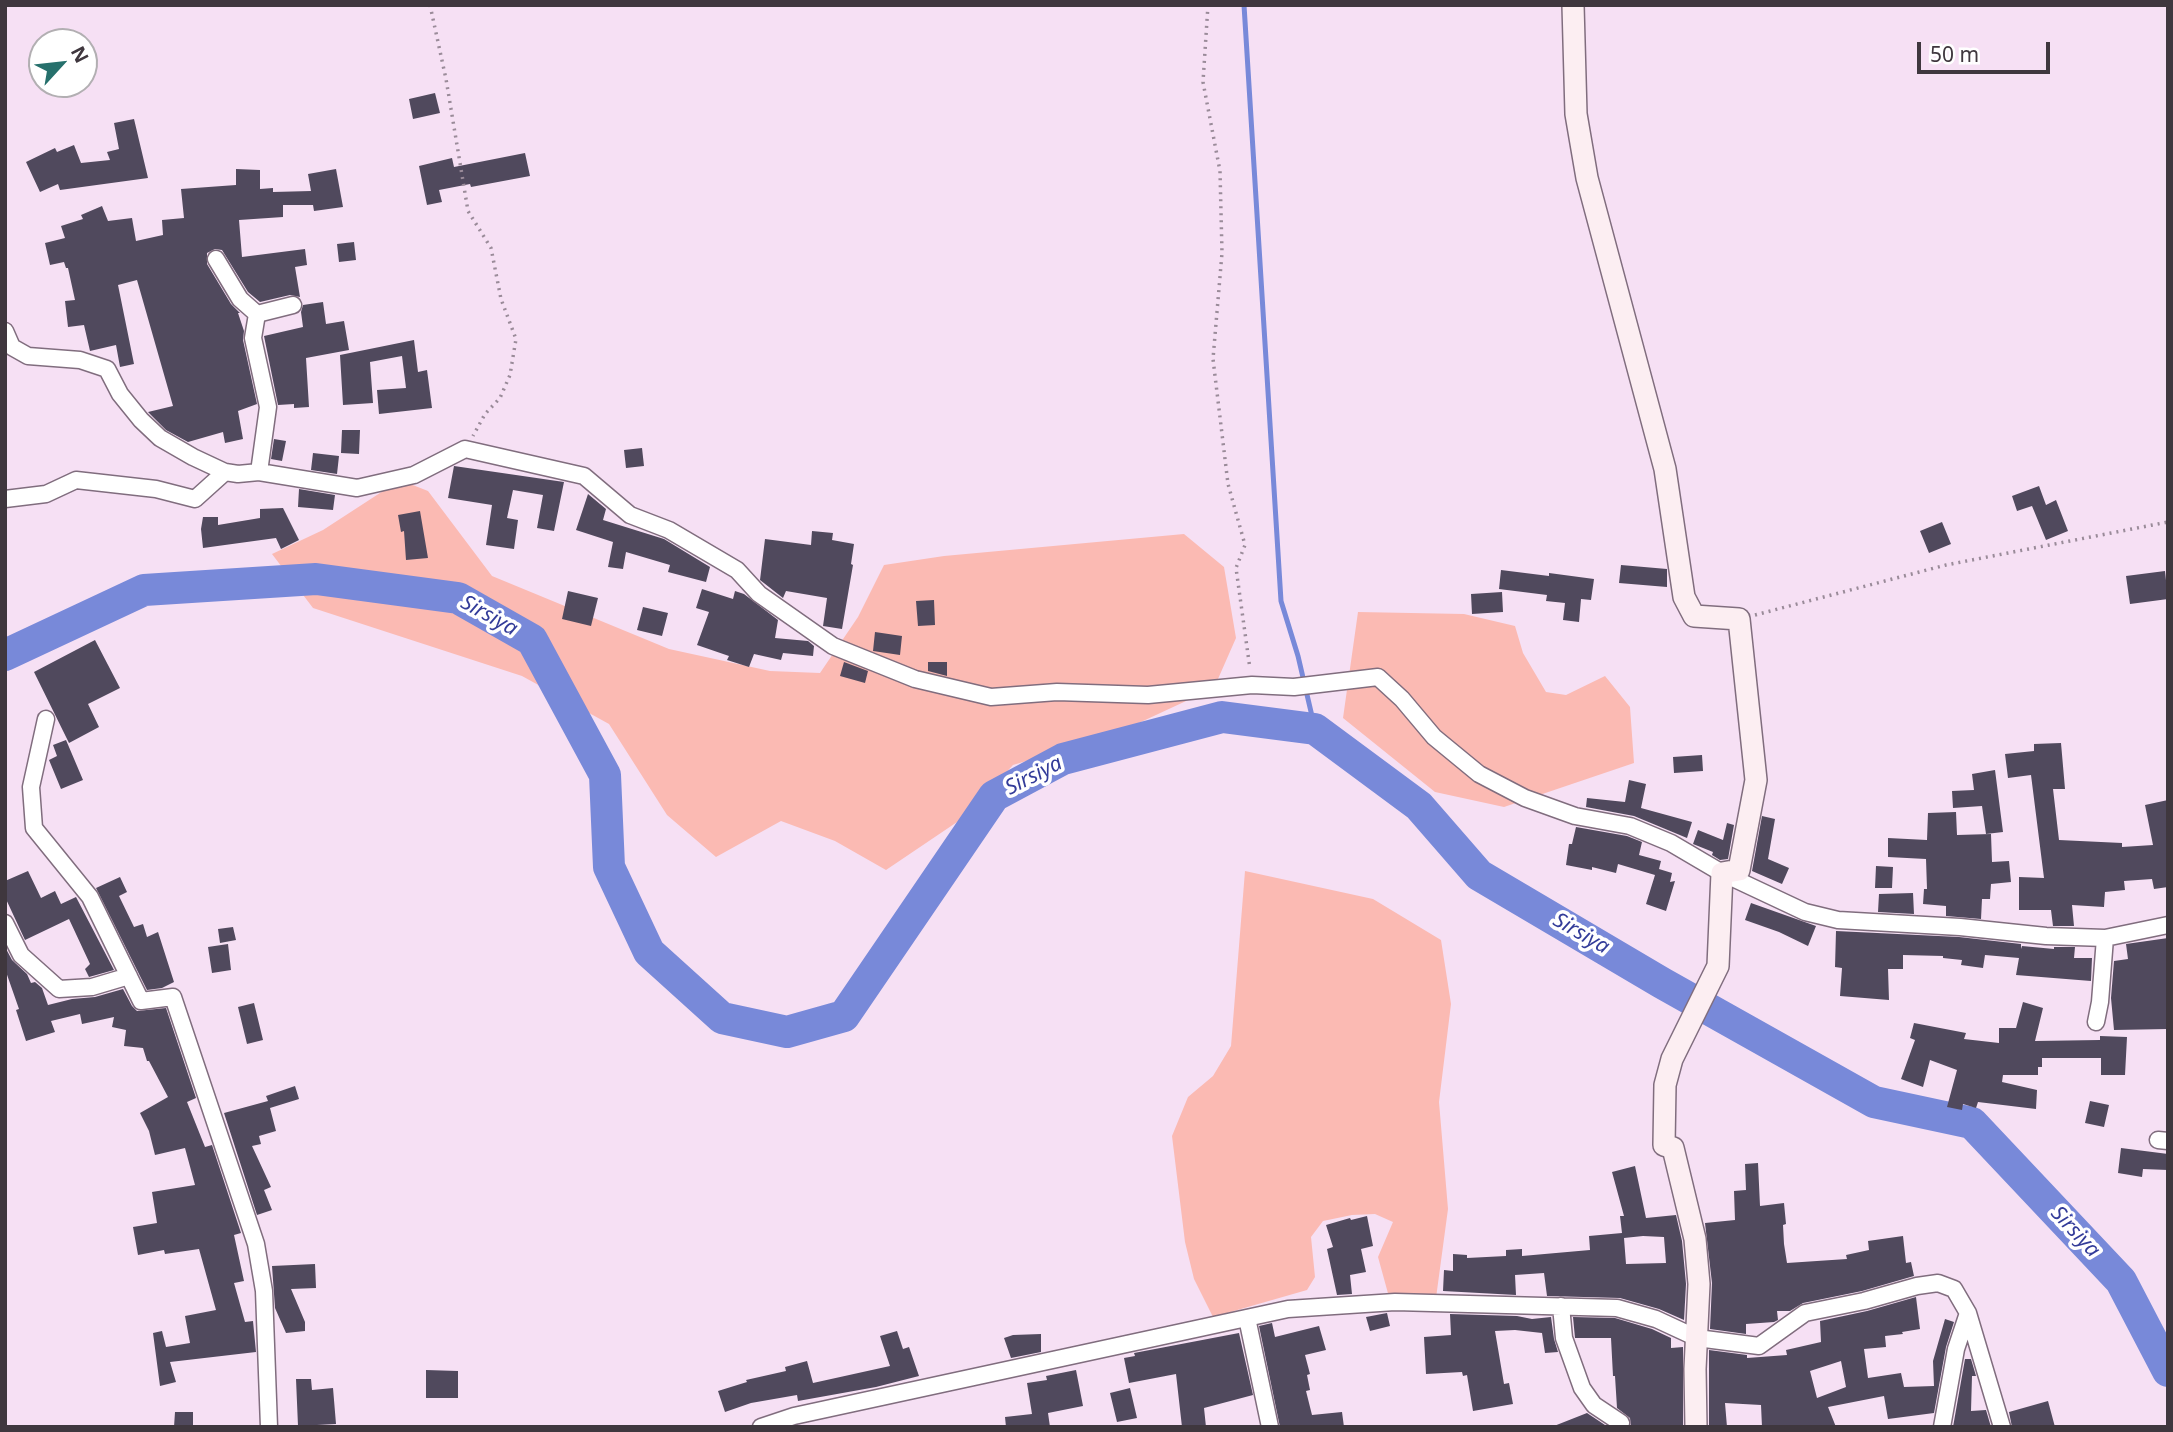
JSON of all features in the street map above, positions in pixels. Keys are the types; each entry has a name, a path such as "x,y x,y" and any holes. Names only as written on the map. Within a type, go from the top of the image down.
{"street":[{"path":"1573,5 1576,114 1587,178 1665,469 1684,597 1694,616 1739,619 1756,780 1740,870 1722,873"},
{"path":"216,259 240,299 257,314"},
{"path":"257,314 293,305"},
{"path":"257,314 253,338 268,407 259,472"},
{"path":"5,331 12,347 28,356 80,360 107,369 120,394 141,421 160,438 225,472 259,472 357,488 414,475 465,449 583,476 630,515 669,530 737,570 759,594 833,646 915,679 991,697 1057,692 1148,695 1252,685 1302,686 1378,677 1402,699 1434,737 1479,774 1525,798 1575,816 1630,826 1661,838 1722,873 1805,912 1838,920 1960,927 2046,936 2105,938 2168,925"},
{"path":"5,499 46,494 76,480 156,489 195,499 225,472"},
{"path":"46,719 31,787 34,828 90,897 141,1000 173,997 256,1244 264,1291 269,1427"},
{"path":"1696,1427 1695,1369 1699,1284 1695,1239 1673,1148 1664,1145 1665,1085 1672,1059 1718,966 1722,873"},
{"path":"5,923 22,955 59,989 92,987 129,976"},
{"path":"2096,1022 2105,938"},
{"path":"761,1427 794,1416 1288,1309 1395,1302 1617,1308 1656,1319 1698,1338 1759,1346 1805,1312 1938,1283 1954,1289 1968,1313 2002,1427"},
{"path":"1562,1306 1564,1338 1582,1388 1594,1405 1621,1423"},
{"path":"1942,1427 1956,1349 1968,1313"},
{"path":"1247,1318 1270,1427"}],"path":[{"path":"430,5 446,79 468,211 491,248 500,299 516,339 510,375 500,398 485,414 465,449"},
{"path":"1208,5 1203,82 1220,171 1222,253 1213,359 1228,484 1245,545 1236,569 1252,685"},
{"path":"1739,619 1945,565 2168,522"}],"shaded area":[{"path":"400,480 428,491 492,576 669,649 770,671 820,673 858,617 884,565 944,556 1184,534 1224,567 1236,638 1214,688 1113,735 1013,765 966,816 886,870 835,841 781,821 716,857 667,815 609,724 522,676 313,608 272,554 323,530"},
{"path":"1358,612 1464,614 1515,626 1523,653 1546,692 1566,695 1605,676 1630,707 1634,763 1504,807 1435,792 1343,718"},
{"path":"1245,871 1373,899 1441,940 1451,1004 1439,1102 1448,1209 1436,1298 1389,1297 1378,1257 1393,1222 1375,1214 1323,1221 1311,1237 1315,1277 1307,1290 1213,1317 1194,1279 1185,1242 1172,1136 1188,1097 1213,1076 1231,1046"}],"building":[{"path":"435,93 440,113 413,119 409,99"},
{"path":"134,119 148,178 60,190 58,184 40,192 26,162 55,148 57,152 74,145 81,163 110,160 107,152 119,149 114,123"},
{"path":"525,153 530,176 439,190 442,202 427,205 419,166 452,158 454,167"},
{"path":"236,169 260,170 260,189 273,188 273,192 311,191 308,174 336,169 343,207 314,211 313,205 283,205 283,217 239,220 242,257 305,249 307,265 295,267 300,297 290,295 260,302 248,292 222,250 215,249 207,253 207,264 231,304 240,313 257,404 238,411 243,439 225,443 223,432 188,442 166,430 148,412 173,406 137,280 118,285 134,364 120,367 116,345 90,351 84,325 68,327 65,301 75,300 68,268 64,262 50,265 45,243 65,238 61,226 83,219 81,215 102,206 108,221 132,218 136,241 163,235 162,220 184,218 181,189 236,185"},
{"path":"354,242 356,260 339,262 337,244"},
{"path":"323,302 326,324 344,321 349,350 306,358 309,407 278,405 264,336 303,327 303,305"},
{"path":"414,340 418,372 427,370 432,408 379,414 377,390 406,388 402,356 370,362 373,403 343,405 340,355"},
{"path":"342,430 360,430 359,454 341,453"},
{"path":"274,439 286,441 282,461 271,459"},
{"path":"642,448 644,466 626,468 624,450"},
{"path":"313,453 339,456 337,474 311,470"},
{"path":"454,466 564,482 554,531 537,528 543,495 513,490 507,518 518,520 514,549 486,545 492,505 448,498"},
{"path":"2039,486 2046,505 2056,500 2068,531 2046,540 2032,506 2017,511 2012,496"},
{"path":"299,489 335,495 333,510 298,507"},
{"path":"588,494 606,509 603,520 664,539 710,567 706,582 668,572 670,565 626,552 623,569 608,567 613,542 576,530"},
{"path":"283,508 299,540 281,549 276,538 203,548 203,517 218,517 218,525 260,518 260,509"},
{"path":"420,511 428,558 406,560 404,531 401,532 398,515"},
{"path":"1942,522 1951,544 1929,553 1920,531"},
{"path":"812,531 833,533 832,540 854,544 842,629 823,626 827,598 786,591 783,598 760,580 765,539 811,545"},
{"path":"1621,565 1667,569 1667,587 1619,583"},
{"path":"1501,570 1594,579 1591,600 1581,599 1579,622 1563,620 1565,603 1546,601 1547,595 1499,589"},
{"path":"2165,571 2168,599 2130,604 2126,576"},
{"path":"702,589 733,599 735,591 744,594 778,620 775,638 808,641 814,646 813,656 783,653 781,660 754,654 749,667 727,660 729,656 697,645 709,612 696,608"},
{"path":"568,591 598,598 591,626 562,619"},
{"path":"1502,592 1503,612 1472,614 1471,594"},
{"path":"934,600 935,625 918,626 916,601"},
{"path":"643,607 668,613 662,636 637,630"},
{"path":"875,632 902,636 900,655 873,651"},
{"path":"95,640 120,688 88,704 99,727 69,743 34,672"},
{"path":"844,662 868,671 865,683 840,676"},
{"path":"928,662 947,662 947,676 928,671"},
{"path":"66,740 83,780 61,789 49,760 57,756 53,745"},
{"path":"2061,743 2065,789 2053,789 2059,840 2122,843 2122,847 2153,845 2145,805 2168,800 2168,887 2154,889 2152,879 2124,881 2125,890 2105,892 2104,907 2072,905 2074,926 2053,926 2051,910 2019,910 2019,877 2044,878 2031,775 2008,778 2005,754 2034,751 2034,744"},
{"path":"1702,755 1703,771 1674,773 1673,757"},
{"path":"1995,770 2003,832 1986,834 1982,806 1953,808 1952,791 1974,790 1972,774"},
{"path":"1629,780 1646,784 1641,808 1692,822 1687,838 1634,816 1586,807 1587,798 1625,802"},
{"path":"1956,812 1957,835 1991,834 1992,862 2009,861 2011,882 1991,884 1990,899 1982,899 1981,919 1946,916 1946,906 1923,904 1924,889 1927,889 1926,859 1888,857 1888,838 1927,840 1928,813"},
{"path":"1762,816 1775,819 1768,859 1789,868 1782,884 1752,871"},
{"path":"1727,823 1734,825 1728,859 1720,860 1712,855 1713,852 1693,844 1698,830 1723,840"},
{"path":"1576,827 1627,836 1642,842 1639,855 1661,861 1659,869 1672,873 1670,882 1675,881 1666,911 1646,904 1655,875 1618,864 1616,873 1592,867 1592,870 1566,865 1569,844 1572,844"},
{"path":"1876,866 1893,867 1892,888 1875,888"},
{"path":"28,871 41,898 55,891 61,904 76,897 114,970 89,977 85,969 90,964 69,919 25,940 5,897 5,881"},
{"path":"120,877 127,892 119,896 134,927 143,924 147,937 158,932 174,982 162,988 147,990 96,888"},
{"path":"1913,893 1914,914 1878,912 1879,894"},
{"path":"1751,903 1816,926 1808,946 1745,920"},
{"path":"233,927 236,940 220,943 218,929"},
{"path":"1836,931 1959,937 2021,944 2021,949 2022,946 2054,949 2075,947 2074,958 2092,958 2091,981 2016,975 2019,958 1985,955 1983,968 1961,965 1962,960 1943,956 1903,955 1903,969 1888,969 1889,1000 1840,996 1842,968 1835,967"},
{"path":"2168,938 2168,1029 2114,1030 2111,998 2114,961 2128,959 2126,944"},
{"path":"228,944 231,970 212,973 208,947"},
{"path":"5,947 31,983 35,982 42,988 48,1005 123,989 137,1011 166,1008 196,1098 187,1102 205,1147 212,1145 241,1233 234,1235 244,1281 234,1283 245,1322 253,1321 256,1352 170,1362 176,1382 160,1386 153,1333 162,1331 166,1347 190,1343 185,1316 216,1310 199,1249 165,1254 164,1250 138,1255 133,1227 157,1223 152,1192 195,1185 185,1148 155,1155 149,1131 140,1113 168,1097 147,1061 143,1048 124,1046 126,1030 112,1027 114,1017 82,1024 80,1014 51,1021 55,1032 26,1041 16,1010 19,1009 5,969"},
{"path":"2023,1002 2043,1008 2035,1041 2100,1040 2100,1036 2127,1037 2125,1075 2101,1075 2101,1058 2042,1058 2038,1075 2003,1075 2002,1082 2037,1090 2036,1109 1978,1102 1976,1108 1963,1104 1962,1110 1947,1107 1957,1070 1930,1060 1923,1087 1901,1079 1915,1040 1910,1038 1914,1023 1966,1033 1964,1039 1999,1043 1999,1028 2016,1028"},
{"path":"254,1003 263,1040 247,1044 238,1007"},
{"path":"295,1086 299,1099 270,1108 276,1131 259,1136 261,1144 252,1146 271,1187 264,1190 272,1210 257,1215 224,1113 268,1101 266,1096"},
{"path":"2090,1101 2109,1105 2104,1127 2085,1123"},
{"path":"2121,1148 2168,1154 2168,1170 2143,1169 2142,1177 2118,1173"},
{"path":"1758,1163 1760,1206 1784,1203 1787,1263 1847,1259 1846,1255 1869,1250 1868,1241 1903,1236 1906,1263 1911,1262 1914,1276 1862,1291 1803,1303 1790,1311 1777,1311 1778,1320 1774,1322 1746,1324 1746,1334 1710,1329 1712,1283 1705,1223 1735,1220 1734,1191 1746,1190 1745,1164"},
{"path":"1635,1166 1646,1218 1676,1215 1682,1241 1686,1284 1684,1320 1659,1309 1620,1298 1547,1296 1544,1273 1515,1275 1516,1295 1443,1291 1444,1270 1453,1271 1453,1254 1467,1255 1467,1258 1506,1256 1506,1250 1522,1249 1522,1256 1590,1250 1589,1236 1622,1233 1620,1216 1624,1216 1612,1172","holes":["1664,1237 1666,1263 1626,1264 1624,1238"]},
{"path":"1367,1216 1373,1246 1361,1249 1366,1272 1350,1275 1352,1294 1337,1295 1327,1249 1333,1247 1326,1225"},
{"path":"315,1264 316,1288 291,1289 305,1322 305,1331 286,1333 275,1308 272,1266"},
{"path":"1916,1297 1920,1329 1885,1336 1886,1347 1864,1349 1868,1378 1901,1373 1904,1387 1934,1386 1933,1361 1945,1319 1954,1322 1946,1347 1934,1413 1888,1419 1884,1396 1828,1407 1836,1427 1762,1427 1761,1405 1725,1403 1727,1427 1709,1427 1709,1350 1747,1355 1747,1358 1787,1355 1786,1350 1821,1342 1820,1321","holes":["1841,1361 1846,1387 1817,1398 1810,1371"]},
{"path":"1387,1313 1390,1326 1370,1331 1366,1317"},
{"path":"1450,1314 1532,1319 1551,1317 1558,1352 1545,1353 1542,1333 1495,1331 1504,1384 1509,1383 1513,1404 1473,1411 1467,1375 1463,1376 1462,1372 1426,1374 1424,1337 1451,1335"},
{"path":"1573,1317 1615,1318 1671,1338 1671,1348 1683,1347 1683,1427 1631,1427 1630,1418 1617,1408 1611,1338 1575,1338"},
{"path":"1272,1323 1275,1337 1319,1326 1326,1350 1305,1355 1310,1374 1307,1375 1310,1390 1306,1391 1312,1415 1342,1412 1344,1427 1280,1427 1259,1326"},
{"path":"897,1331 903,1349 909,1347 919,1376 798,1401 797,1395 751,1403 725,1412 718,1391 747,1382 746,1380 786,1371 785,1367 807,1361 813,1383 890,1366 880,1336"},
{"path":"1239,1333 1253,1395 1204,1408 1206,1427 1182,1427 1176,1374 1129,1383 1124,1358 1135,1356 1134,1353"},
{"path":"1041,1334 1041,1352 1011,1358 1004,1338"},
{"path":"1965,1359 1971,1359 1976,1376 1972,1376 1971,1411 1986,1410 1991,1427 1953,1427"},
{"path":"426,1370 458,1371 458,1398 426,1398"},
{"path":"1076,1370 1083,1406 1048,1413 1050,1427 1006,1427 1005,1417 1032,1414 1027,1383 1047,1380 1046,1376"},
{"path":"296,1379 311,1379 312,1390 333,1388 336,1424 298,1426"},
{"path":"1130,1388 1137,1418 1117,1422 1110,1393"},
{"path":"2048,1401 2055,1427 2012,1427 2009,1412"},
{"path":"175,1412 193,1412 193,1427 174,1427"},
{"path":"1587,1413 1608,1427 1554,1427 1554,1426"}],"waterway":[{"path":"1244,5 1281,601 1298,656 1315,729"},
{"name":"Sirsiya","path":"5,655 144,590 316,579 458,598 532,640 605,775 609,867 649,952 722,1018 787,1032 844,1016 994,796 1063,759 1222,717 1315,729 1419,806 1479,875 1662,983 1874,1102 1972,1123 2121,1281 2168,1371"}]}
